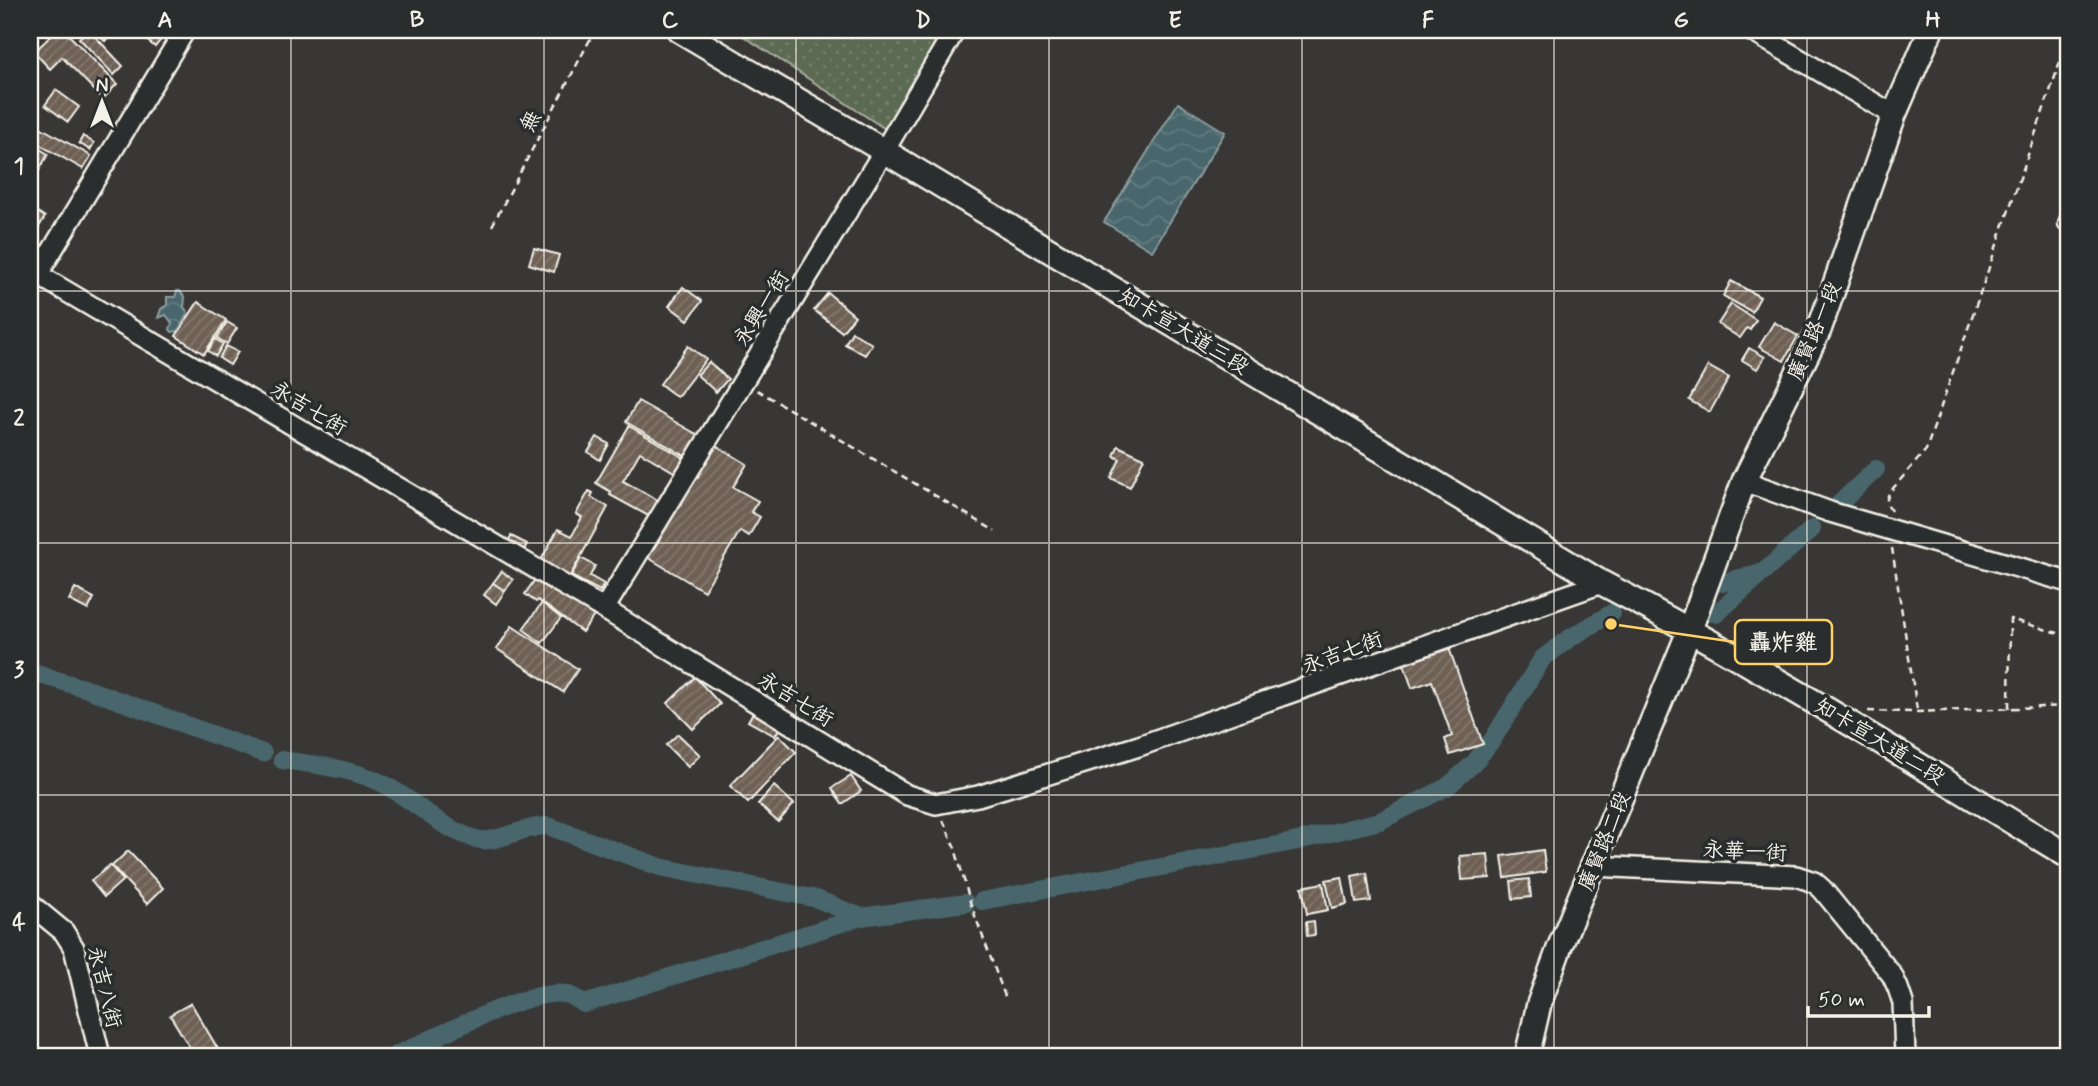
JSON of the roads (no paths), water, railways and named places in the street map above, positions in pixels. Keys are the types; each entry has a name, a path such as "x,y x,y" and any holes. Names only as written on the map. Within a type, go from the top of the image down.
{"street":[{"path":"32,277 185,30"},
{"name":"知卡宣大道三段","path":"679,30 1602,583 1690,629"},
{"name":"永興一街","path":"604,609 955,30"},
{"path":"1750,30 1894,115"},
{"name":"廣賢路一段","path":"1690,629 1744,481 1819,330 1894,115 1931,30"},
{"name":"永吉七街","path":"32,277 604,609 907,795 936,804 978,796 1139,746 1602,583"},
{"path":"1744,481 1830,512 1892,522 2068,582"},
{"name":"知卡宣大道二段","path":"1690,629 1829,710 2068,856"},
{"name":"廣賢路二段","path":"1527,1056 1539,1004 1551,970 1690,629"},
{"name":"永華一街","path":"1594,866 1796,876 1814,882 1892,975 1903,1003 1905,1056"},
{"name":"永吉八街","path":"30,904 64,932 74,948 100,1056"}],"lane":[{"path":"2068,212 2064,224 2068,226"}],"water":[{"path":"1178,103 1225,132 1152,251 1104,222"},
{"path":"177,291 185,298 184,307 188,313 178,331 172,332 172,323 166,315 158,318 161,309 167,305 167,297 175,297"}],"waterway":[{"path":"1838,505 1876,469"},
{"path":"1716,614 1812,529"},
{"path":"1722,583 1759,573"},
{"path":"982,901 1293,842 1380,821 1447,787 1474,763 1493,739 1542,659 1570,638 1612,613"},
{"path":"30,672 87,689 263,753"},
{"path":"282,760 336,768 376,780 455,831 480,840 548,826 660,867 817,899 861,917"},
{"path":"394,1056 480,1017 528,999 549,994 565,994 584,1004 861,917 966,903"}],"place":[{"name":"轟炸雞","path":"1611,624"}]}
